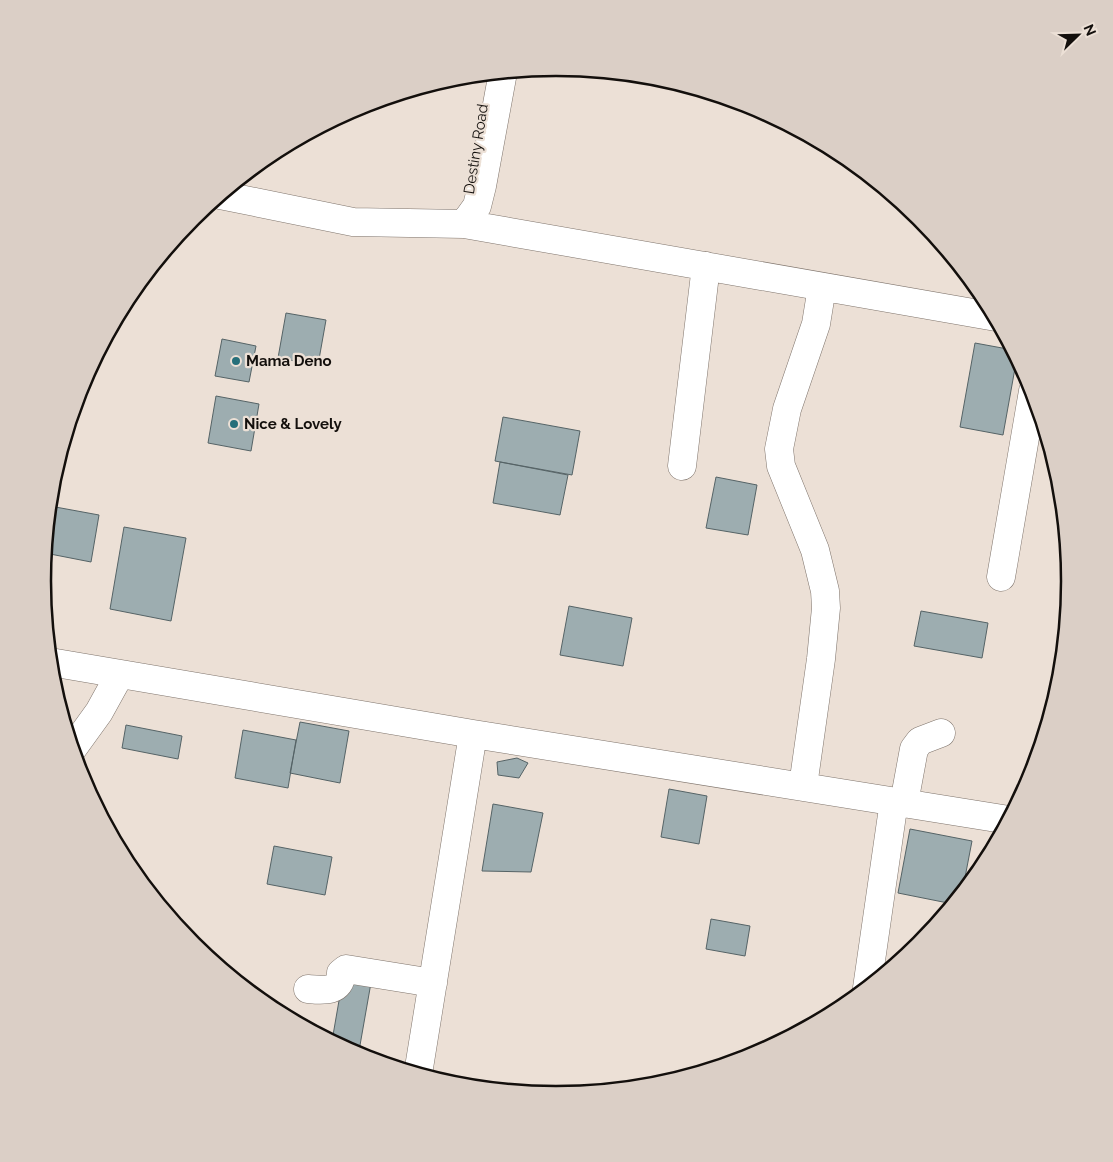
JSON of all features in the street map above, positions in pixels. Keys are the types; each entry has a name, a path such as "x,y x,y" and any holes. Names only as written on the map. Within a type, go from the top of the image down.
{"street":[{"path":"464,224 477,206 502,79"},
{"name":"Destiny Road","path":"464,224 488,80"},
{"path":"228,197 353,222 464,224 986,315"},
{"path":"682,466 706,266"},
{"path":"803,786 821,659 826,599 815,550 781,466 779,449 787,409 816,324 822,287"},
{"path":"1001,577 1030,407"},
{"path":"58,663 473,734 1002,819"},
{"path":"78,742 99,712 120,674"},
{"path":"869,978 899,802 914,749 920,741 941,733"},
{"path":"419,1067 473,734"},
{"path":"308,989 330,990 336,986 341,979 341,973 346,969 432,983"}],"building":[{"path":"286,313 326,320 318,365 278,358"},
{"name":"Mama Deno","path":"222,339 256,346 249,382 215,376"},
{"path":"975,343 1005,349 1015,369 1003,435 960,427"},
{"name":"Nice & Lovely","path":"216,396 259,404 251,451 208,443"},
{"path":"503,417 580,431 572,475 495,461"},
{"path":"500,462 568,475 560,515 493,503"},
{"path":"716,477 757,485 748,535 706,528"},
{"path":"57,507 99,515 91,562 52,554"},
{"path":"124,527 186,538 171,621 110,609"},
{"path":"569,606 632,618 623,666 560,655"},
{"path":"921,611 988,623 982,658 914,646"},
{"path":"300,722 349,731 340,783 290,773"},
{"path":"126,725 182,736 178,759 122,748"},
{"path":"243,730 296,740 288,788 235,778"},
{"path":"517,758 528,763 519,778 498,775 497,762"},
{"path":"669,789 707,796 699,844 661,837"},
{"path":"493,804 543,813 531,872 482,871"},
{"path":"910,829 972,841 965,878 946,903 898,893"},
{"path":"274,846 332,857 325,895 267,884"},
{"path":"711,919 750,926 745,956 706,949"},
{"path":"344,972 372,977 360,1047 333,1034"}],"place":[{"name":"Mama Deno","path":"236,361"},
{"name":"Nice & Lovely","path":"234,424"}]}
